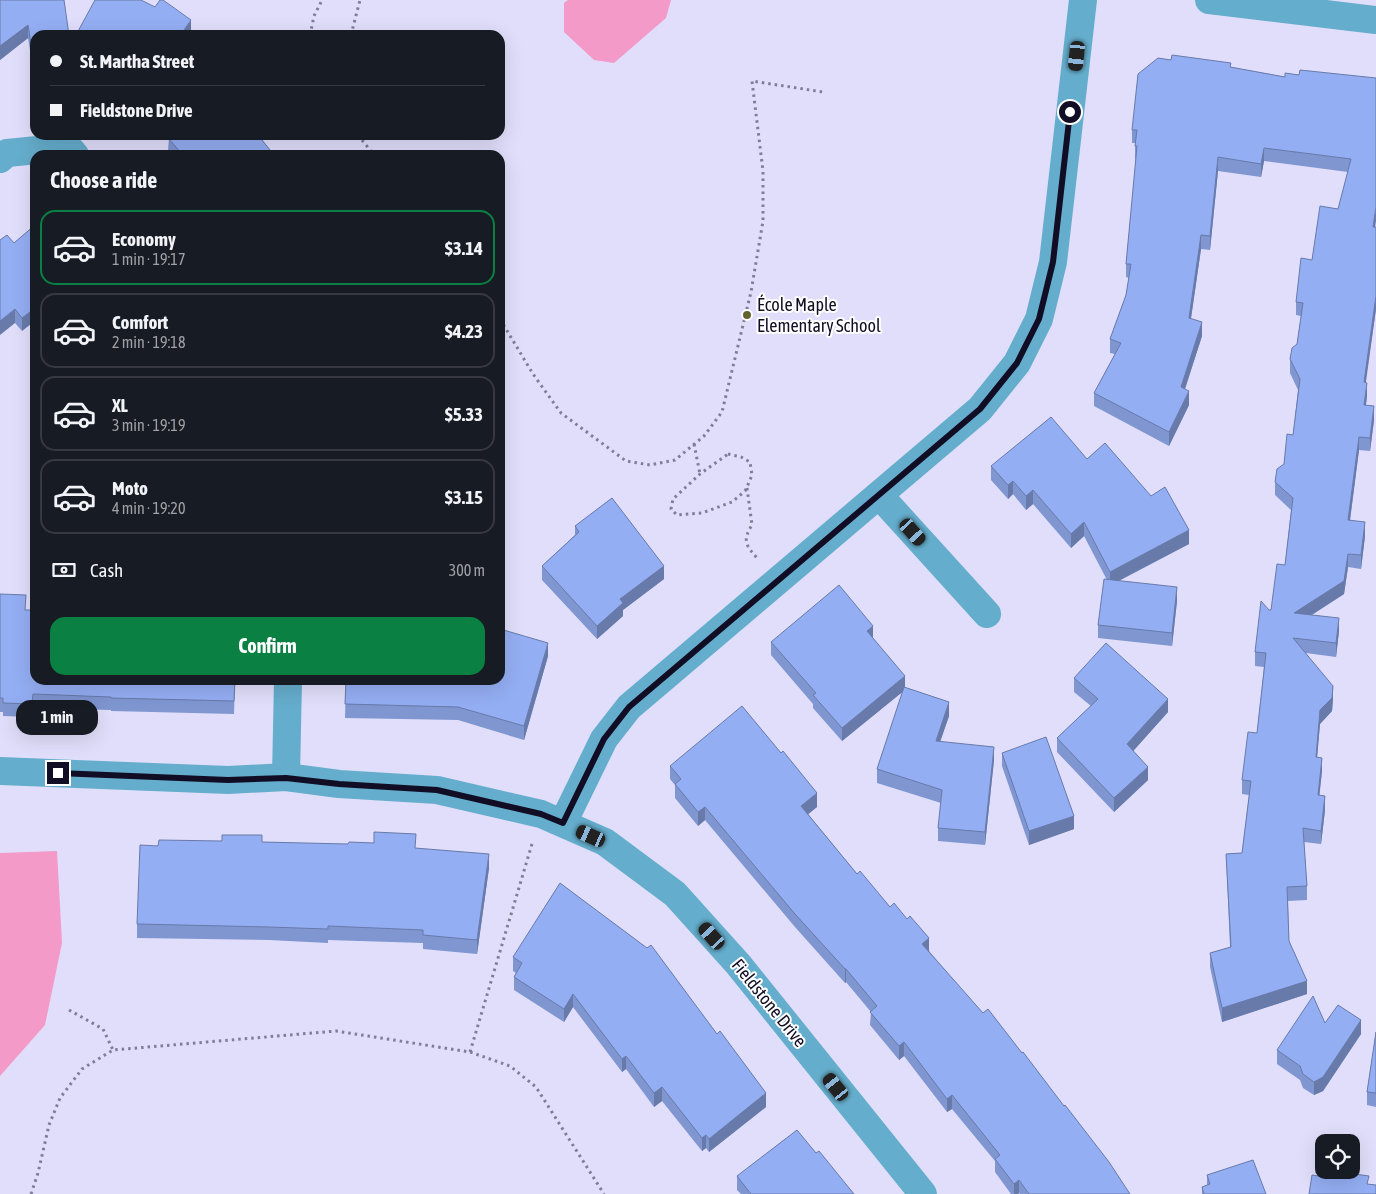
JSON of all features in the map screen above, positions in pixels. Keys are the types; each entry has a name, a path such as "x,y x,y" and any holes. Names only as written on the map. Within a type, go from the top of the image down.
{"street":[{"path":"552,819 604,739 629,707 980,409 1017,363 1039,319 1053,262 1083,0"},
{"path":"1209,0 1376,20"},
{"path":"38,150 68,147 71,150"},
{"path":"0,159 7,153 30,151"},
{"path":"879,495 987,614"},
{"path":"286,778 288,685"},
{"name":"Fieldstone Drive","path":"0,771 228,780 286,778 339,784 437,790 552,819 605,842 675,894 738,964 922,1194"}],"path":[{"path":"311,30 314,16 322,0"},
{"path":"352,30 360,0"},
{"path":"505,327 533,374 561,412 626,461 650,464 675,460 704,436 722,412 751,292 763,221 763,171 752,81 823,92"},
{"path":"362,140 370,150"},
{"path":"694,444 700,474"},
{"path":"728,454 741,457 750,462 752,476 747,487 732,502 702,513 677,515 671,508 673,499 700,474 728,454"},
{"path":"747,487 752,525 746,535 746,546 761,562"},
{"path":"470,1052 552,819"},
{"path":"69,1010 103,1030 113,1050"},
{"path":"31,1194 49,1125 60,1098 82,1069 113,1050 336,1031 470,1052 510,1066 536,1086 604,1194"}],"shaded area":[{"path":"568,0 671,0 666,18 614,63 594,60 564,32 564,3"},
{"path":"57,851 62,943 45,1025 0,1076 0,853"}],"building":[{"path":"0,0 64,0 68,30 30,30 30,37 28,25 0,46"},
{"path":"95,0 141,0 155,7 160,0 163,0 191,20 184,30 79,30"},
{"path":"1172,55 1231,63 1230,67 1285,77 1285,73 1299,75 1300,70 1376,78 1376,207 1373,227 1376,227 1376,296 1364,382 1367,383 1364,405 1374,406 1370,438 1359,437 1348,520 1365,522 1361,555 1348,554 1344,581 1294,613 1339,618 1336,643 1293,638 1333,686 1332,698 1320,710 1316,757 1322,758 1318,795 1325,796 1321,831 1303,828 1307,886 1287,887 1289,941 1307,981 1222,1008 1210,953 1231,947 1226,854 1242,853 1251,781 1242,780 1248,732 1257,733 1266,653 1255,652 1261,601 1271,610 1277,564 1285,565 1293,498 1275,482 1277,469 1284,464 1287,434 1293,435 1300,379 1290,359 1292,348 1297,344 1303,303 1296,302 1301,258 1312,260 1320,206 1338,209 1351,159 1264,148 1261,164 1218,157 1210,236 1201,235 1189,318 1202,322 1181,387 1189,391 1169,432 1094,393 1121,343 1110,339 1126,295 1131,264 1126,264 1137,146 1135,146 1137,130 1132,130 1138,74 1158,58 1171,60"},
{"path":"170,140 262,140 270,150 179,150"},
{"path":"30,229 30,312 22,318 15,309 0,321 0,240 7,235 14,243"},
{"path":"1051,417 1087,459 1105,443 1151,496 1165,487 1189,530 1110,572 1084,522 1071,534 1033,490 1026,496 1013,481 1008,485 991,466"},
{"path":"612,498 664,566 620,599 623,603 597,626 542,566 579,532 575,526"},
{"path":"1104,579 1177,587 1172,633 1098,625"},
{"path":"839,585 873,626 867,631 905,676 842,728 813,695 816,693 771,642"},
{"path":"0,594 26,595 25,610 30,610 30,685 235,685 234,701 33,694 32,704 3,703 3,698 0,698"},
{"path":"505,630 548,643 524,726 458,707 345,704 346,685 505,685"},
{"path":"1106,643 1168,699 1127,744 1148,767 1114,798 1057,738 1098,699 1074,678"},
{"path":"904,687 949,702 936,741 994,747 985,832 938,828 942,790 877,769"},
{"path":"742,706 781,753 783,751 817,793 801,806 857,874 860,871 890,907 894,903 907,919 910,916 929,938 922,944 983,1013 988,1009 1109,1162 1130,1194 1029,1194 1019,1180 1014,1184 995,1159 1000,1155 952,1095 947,1099 904,1042 899,1046 870,1012 877,1006 846,969 795,914 705,807 698,812 675,784 681,779 670,766"},
{"path":"1046,737 1074,816 1029,831 1002,753"},
{"path":"374,832 416,834 415,848 489,854 477,940 423,935 423,930 328,926 328,929 137,924 140,845 158,846 159,840 222,841 222,835 262,835 262,842 374,843"},
{"path":"560,883 647,948 651,945 717,1034 720,1031 766,1093 709,1139 706,1135 702,1138 662,1087 654,1093 626,1056 622,1059 573,994 564,1009 514,977 522,963 513,957"},
{"path":"1313,996 1325,1023 1338,1005 1361,1020 1323,1077 1314,1082 1303,1074 1300,1066 1277,1050"},
{"path":"1376,1032 1376,1093 1367,1092"},
{"path":"797,1130 816,1153 819,1151 854,1194 751,1194 737,1176"},
{"path":"1253,1160 1266,1194 1204,1194 1202,1187 1210,1184 1207,1175"},
{"path":"1312,1175 1315,1175 1315,1179 1360,1179 1360,1175 1369,1176 1367,1184 1376,1185 1376,1194 1309,1194"}],"place":[{"name":"École Maple Elementary School","path":"747,315"}],"route":[{"path":"58,773 228,780 286,778 339,784 437,790 541,814 563,823 604,739 629,707 980,409 1017,363 1039,319 1053,262 1070,112"}]}
